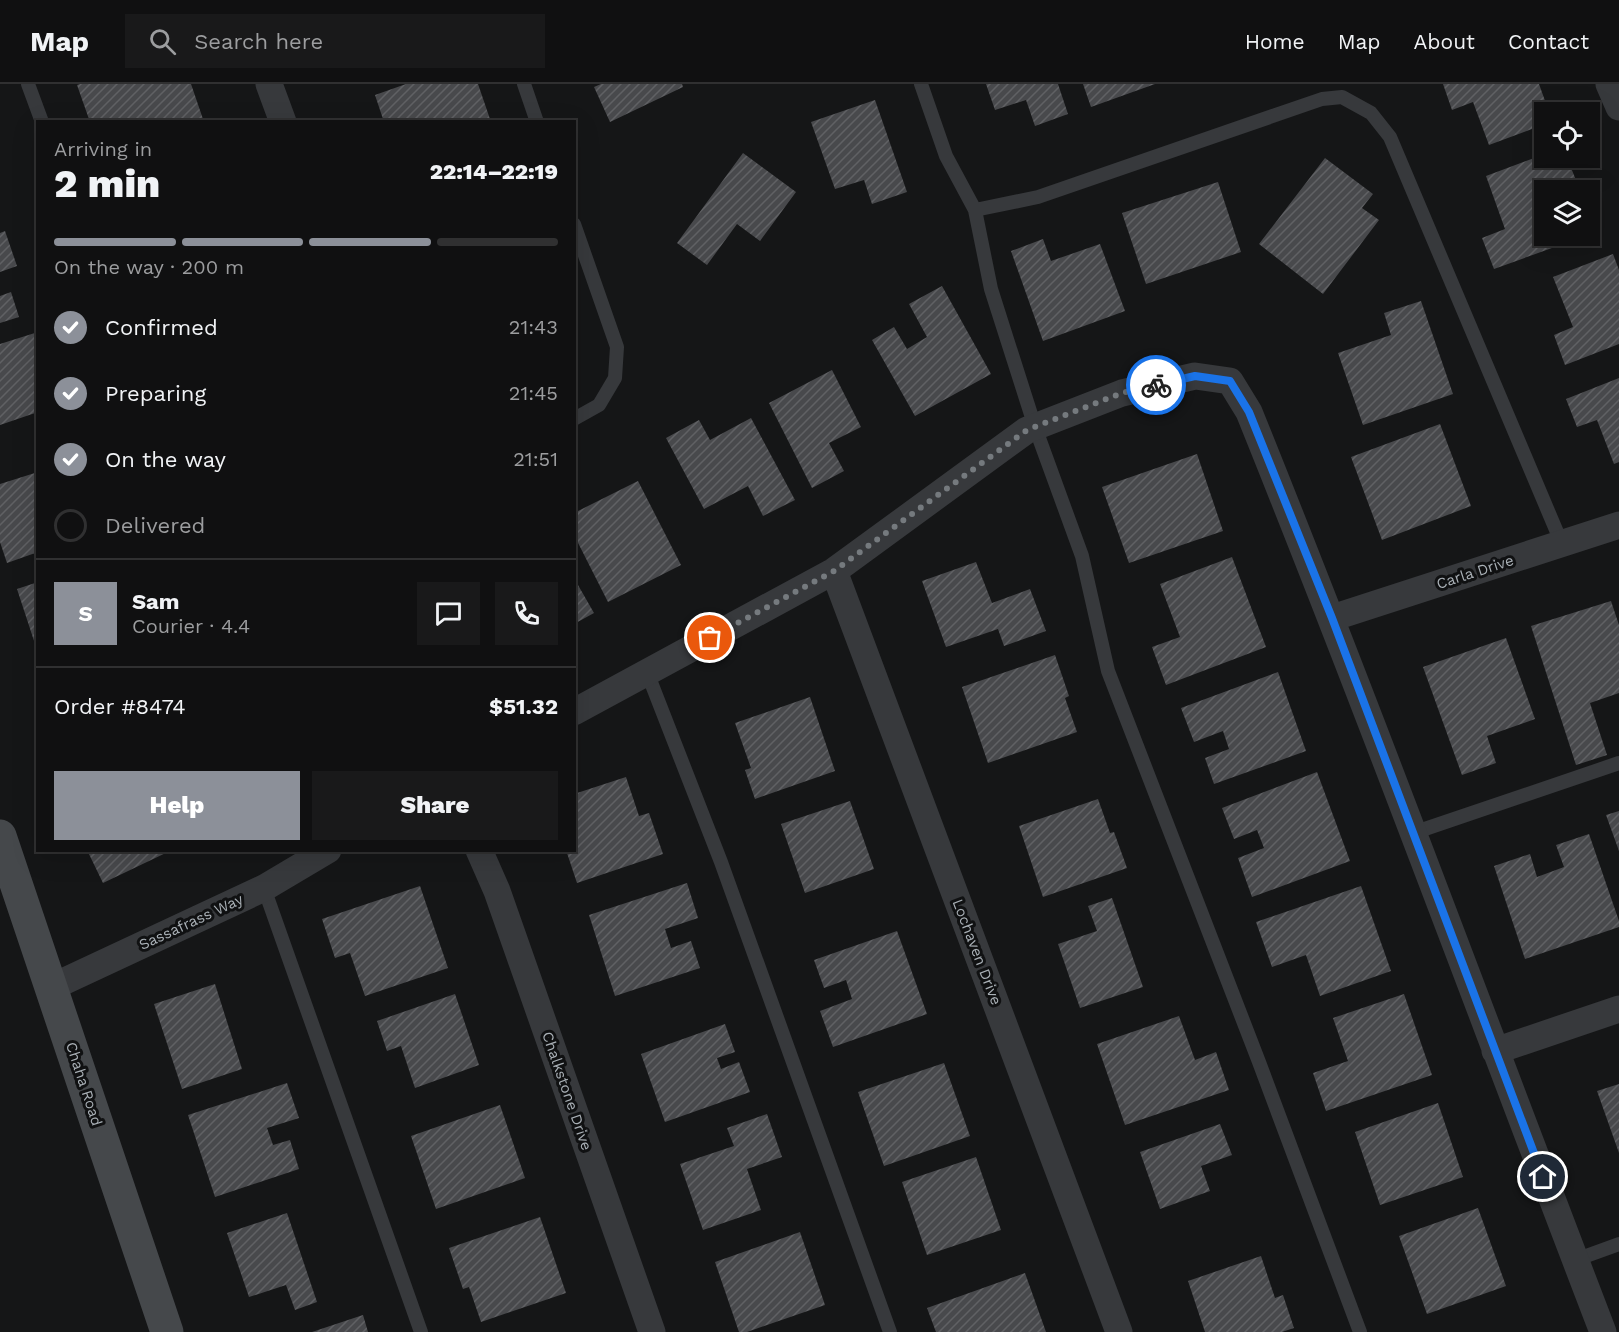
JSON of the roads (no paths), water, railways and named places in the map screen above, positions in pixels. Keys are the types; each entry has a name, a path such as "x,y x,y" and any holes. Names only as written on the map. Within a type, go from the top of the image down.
{"street":[{"path":"269,84 282,120"},
{"path":"1609,84 1619,107"},
{"path":"576,711 834,571 1027,430 1122,393 1195,376 1230,381 1249,412 1332,618 1494,1051 1603,1332"},
{"name":"Carla Drive","path":"1332,618 1619,525"},
{"name":"Lochaven Drive","path":"834,571 1119,1332"},
{"name":"Chaha Road","path":"0,836 167,1332"},
{"name":"Sassafrass Way","path":"52,987 264,888 325,852"},
{"name":"Chalkstone Drive","path":"480,852 497,891 652,1332"},
{"path":"1494,1051 1619,1009"}],"lane":[{"path":"28,84 41,120"},
{"path":"524,84 536,120"},
{"path":"921,84 946,156 975,210 991,289 1035,427 1082,556 1108,671 1255,1051 1360,1332"},
{"path":"975,210 1038,197 1322,99 1342,97 1371,113 1390,137 1562,544"},
{"path":"576,230 617,347 615,378 599,405 576,418"},
{"path":"647,672 721,862 890,1332"},
{"path":"1413,833 1619,763"},
{"path":"264,888 421,1332"},
{"path":"1575,1260 1619,1244"}]}
